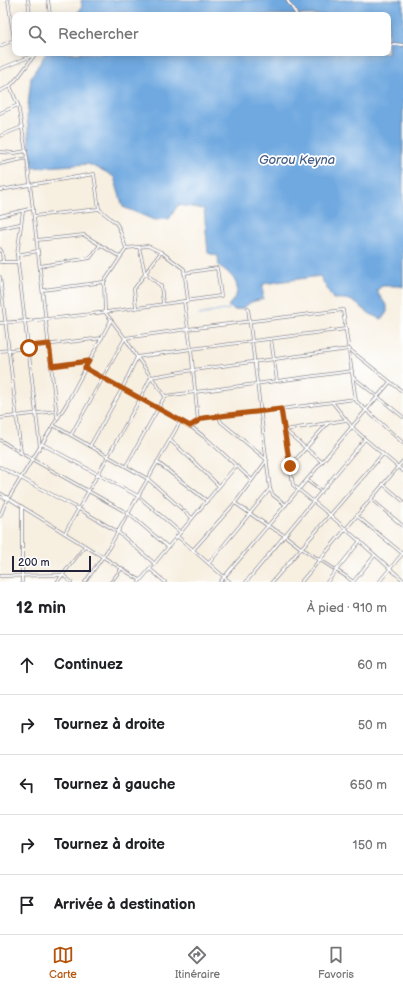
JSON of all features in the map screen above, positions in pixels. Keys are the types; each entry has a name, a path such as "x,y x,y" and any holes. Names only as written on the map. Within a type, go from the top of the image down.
{"street":[{"path":"8,0 12,26"},
{"path":"28,0 30,12"},
{"path":"48,0 50,12"},
{"path":"287,0 296,12"},
{"path":"0,46 12,40"},
{"path":"391,45 403,45"},
{"path":"0,69 29,56"},
{"path":"0,90 10,86 34,56"},
{"path":"10,86 18,105 31,185 58,417"},
{"path":"0,113 18,105"},
{"path":"0,136 22,127"},
{"path":"0,152 14,153 26,151"},
{"path":"0,164 27,158"},
{"path":"0,190 94,174 99,209 116,223 126,248"},
{"path":"0,216 33,208"},
{"path":"34,216 99,209"},
{"path":"22,211 17,255 41,445"},
{"path":"0,228 21,224"},
{"path":"37,240 84,236 120,257"},
{"path":"40,266 90,258 100,245"},
{"path":"126,248 148,246 161,252 184,269 188,300"},
{"path":"139,247 145,273 161,286 164,304"},
{"path":"126,248 104,282 105,312 165,396"},
{"path":"0,249 2,252 1,262 18,262"},
{"path":"17,255 38,251"},
{"path":"136,307 134,289 161,252"},
{"path":"0,323 105,312 220,296 217,268 184,273"},
{"path":"0,277 21,453"},
{"path":"43,290 104,282"},
{"path":"184,301 191,349 198,421"},
{"path":"248,308 270,489 273,495 286,505"},
{"path":"125,338 343,310 356,400 403,443"},
{"path":"0,516 5,504 67,403 111,320"},
{"path":"137,357 346,329"},
{"path":"0,351 102,338"},
{"path":"72,435 125,338"},
{"path":"271,339 277,381"},
{"path":"151,376 349,349 403,392"},
{"path":"90,446 122,389 137,357"},
{"path":"52,366 89,361"},
{"path":"85,368 190,426 207,439 252,480"},
{"path":"165,396 352,371"},
{"path":"65,533 140,399 151,376"},
{"path":"353,377 403,416"},
{"path":"220,582 390,382"},
{"path":"126,466 165,396"},
{"path":"190,426 203,418 356,398"},
{"path":"332,402 352,427 403,471"},
{"path":"281,409 293,485 330,515 403,580"},
{"path":"0,418 57,411"},
{"path":"219,416 221,422 267,460"},
{"path":"285,430 346,420"},
{"path":"85,582 104,557 180,421"},
{"path":"290,466 328,423"},
{"path":"53,425 148,479 192,518"},
{"path":"285,430 322,462"},
{"path":"0,439 32,460 129,514 168,547"},
{"path":"246,582 365,439"},
{"path":"170,440 219,486"},
{"path":"41,445 138,496 180,532"},
{"path":"272,582 383,454"},
{"path":"193,550 235,503 267,460"},
{"path":"301,582 403,461"},
{"path":"157,462 206,501"},
{"path":"0,494 122,568 140,581 236,466"},
{"path":"0,467 79,509 118,532 154,563"},
{"path":"306,480 321,491"},
{"path":"383,484 403,500"},
{"path":"208,563 270,489"},
{"path":"0,497 8,499"},
{"path":"371,499 403,526"},
{"path":"235,503 353,582 375,555"},
{"path":"22,507 22,582"},
{"path":"357,516 403,554 379,582"},
{"path":"177,536 230,582"},
{"path":"327,582 360,541"},
{"path":"58,582 85,546"},
{"path":"111,582 122,568"},
{"path":"150,569 165,582"},
{"path":"0,576 63,575 71,582"}],"water":[{"name":"Gorou Keyna","path":"81,0 403,0 403,287 382,286 377,290 387,306 387,312 382,319 370,314 352,301 333,299 320,276 263,284 263,299 251,302 243,308 235,310 228,306 234,299 237,288 235,280 219,266 218,256 208,253 204,209 178,205 169,219 154,220 123,207 114,177 88,164 31,168 27,115 31,77 44,56 391,56 391,12 78,12 82,7"}],"waterway":[{"path":"199,315 229,309 231,307"}],"route":[{"path":"29,348 28,346 49,344 52,366 89,361 85,368 190,426 203,418 281,409 290,466"}]}
